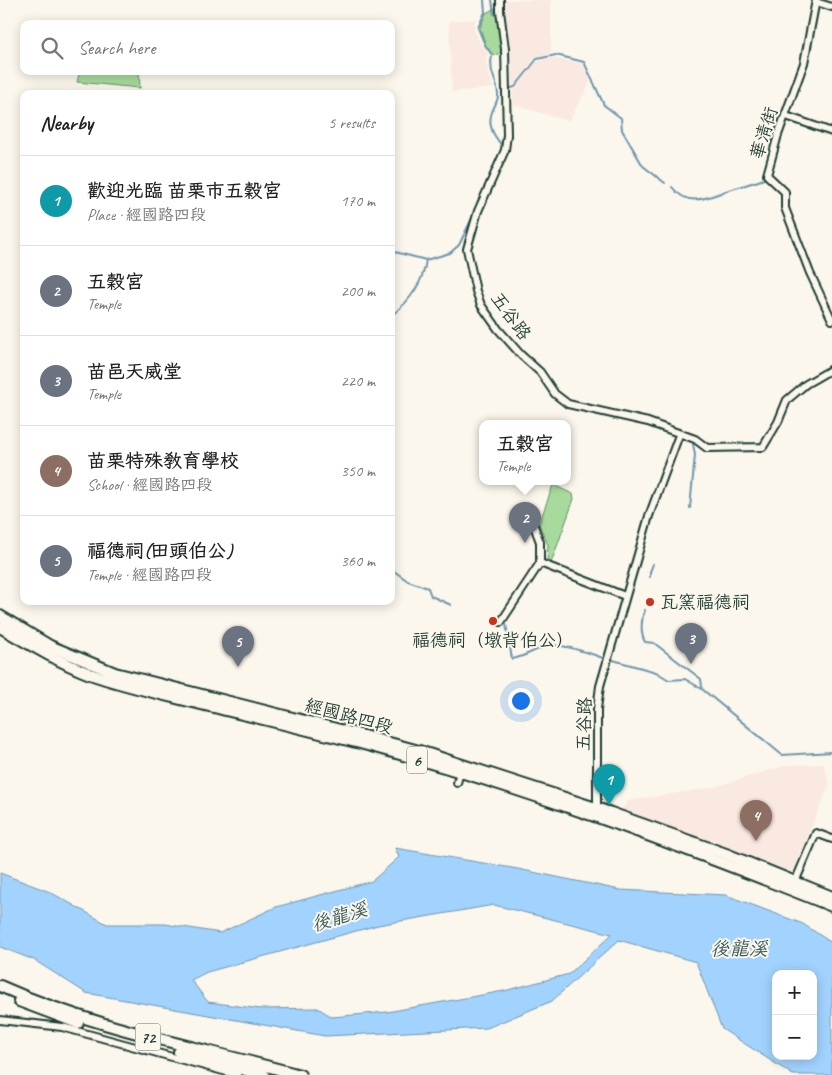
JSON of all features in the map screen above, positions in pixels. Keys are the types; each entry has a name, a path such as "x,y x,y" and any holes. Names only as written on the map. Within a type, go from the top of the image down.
{"main road":[{"name":"經國路四段","path":"0,616 50,646 115,673 255,717"},
{"name":"經國路四段","path":"0,627 32,646 89,674 255,717 356,734 726,854 832,897"},
{"name":"經國路四段","path":"596,812 832,906"},
{"name":"72","path":"0,986 97,1022 170,1043 300,1075"},
{"name":"72","path":"0,993 39,1010 96,1028 264,1075"}],"street":[{"name":"五谷路","path":"500,0 505,49 505,150 478,211 467,249 476,291 482,305 498,328 521,355 540,372 555,394 568,404 648,422 679,435 695,439 707,448 763,446 778,422 787,400 806,384 832,369"},
{"path":"816,1 832,7"},
{"name":"華清街","path":"816,1 804,63 774,149 767,175 785,192 785,208 810,273 832,320"},
{"path":"786,116 832,132"},
{"name":"五谷路","path":"596,812 597,709 600,686 649,516 679,435"},
{"path":"500,622 540,563 540,542 531,518"},
{"path":"540,563 625,596"},
{"path":"457,783 461,768"},
{"path":"795,882 816,833 832,839"},
{"path":"0,1020 62,1027 238,1075"}],"shaded area":[{"path":"504,0 551,0 551,54 535,59 515,86 512,86"},
{"path":"476,19 474,24 475,32 488,53 486,63 493,88 452,92 449,21"},
{"path":"551,58 582,63 591,81 569,121 514,105 512,90 516,89 529,69 538,61"},
{"path":"823,764 830,784 792,872 622,810 627,801 710,788 788,765"}],"green space":[{"path":"497,7 503,51 494,56 486,46 480,28 486,13"},
{"path":"79,75 139,75 140,88 77,82"},
{"path":"553,485 573,494 574,499 551,563 547,560 548,545 539,524"}],"water":[{"name":"後龍溪","path":"395,848 518,869 620,890 726,895 803,924 832,943 832,1075 793,1075 722,1029 696,962 619,940 552,1001 487,1028 325,1036 86,993 34,960 0,947 0,873 50,892 107,924 165,924 220,933 276,907 372,881 399,857","holes":["494,905 612,934 569,974 504,991 387,1012 332,1017 318,1008 261,1009 208,1002 191,980 207,972 378,925"]}],"waterway":[{"path":"482,194 503,147 494,135 490,122 498,92 491,68 492,55 485,45 478,28 485,12 484,0"},
{"path":"492,0 494,14"},
{"path":"511,88 515,87 537,59 556,55 584,62 604,105 621,118 622,130 643,166 665,183"},
{"path":"672,187 685,198 699,199 764,179"},
{"path":"395,312 410,298 419,284 426,260 450,253 459,245 474,214"},
{"path":"395,252 426,260"},
{"path":"690,508 695,455 693,444"},
{"path":"650,577 653,564"},
{"path":"395,572 408,581 428,588 431,596 451,605"},
{"path":"645,610 642,626 645,642 654,643 701,679 702,687"},
{"path":"506,624 512,659 554,645 576,649 603,658"},
{"path":"613,660 656,672 669,680 685,679 702,689 782,755 832,752"}],"place":[{"name":"五穀宮","path":"525,543"},
{"name":"瓦窯福德祠","path":"650,602"},
{"name":"福德祠（墩背伯公）","path":"493,621"},
{"name":"苗邑天威堂","path":"691,664"},
{"name":"福德祠(田頭伯公)","path":"238,667"},
{"name":"歡迎光臨 苗栗市五穀宮","path":"609,805"},
{"name":"苗栗特殊教育學校","path":"756,841"}]}
